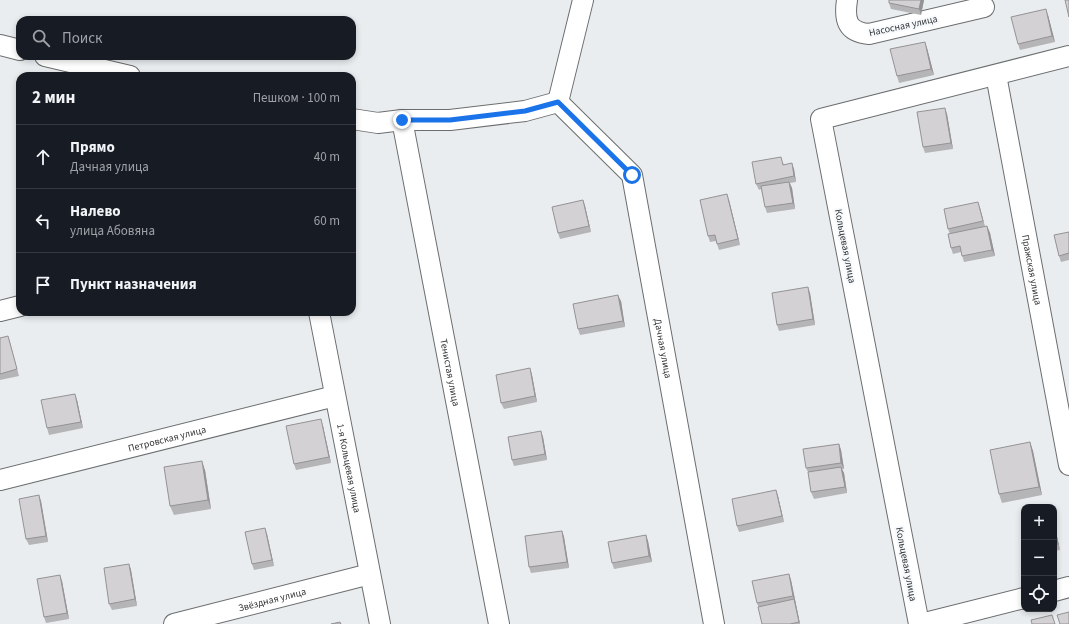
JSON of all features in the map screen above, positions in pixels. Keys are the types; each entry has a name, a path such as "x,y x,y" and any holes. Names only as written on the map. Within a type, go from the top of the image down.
{"street":[{"path":"356,120 378,123 402,120 450,120 525,111 558,102 583,0"},
{"name":"Насосная улица","path":"847,0 845,13 848,23 852,29 860,33 869,34 984,7"},
{"path":"0,46 16,49"},
{"name":"Кольцевая улица","path":"1021,599 920,624 821,119 1069,56"},
{"path":"62,60 113,72"},
{"name":"Пражская улица","path":"996,75 1069,465"},
{"name":"Дачная улица","path":"558,102 632,175 714,624"},
{"name":"Тенистая улица","path":"402,120 499,624"},
{"path":"0,311 16,307"},
{"name":"1-я Кольцевая улица","path":"319,316 380,624"},
{"name":"Петровская улица","path":"0,480 334,396"},
{"name":"Звёздная улица","path":"174,624 370,574"},
{"path":"1057,590 1069,587"}],"building":[{"path":"889,0 921,0 919,9 889,3"},
{"path":"1065,0 1069,0 1069,17"},
{"path":"1046,9 1052,36 1018,44 1011,17"},
{"path":"925,42 931,69 897,76 890,49"},
{"path":"945,108 951,143 923,147 917,112"},
{"path":"781,157 783,165 792,163 794,176 756,184 752,162"},
{"path":"789,182 793,203 765,207 761,186"},
{"path":"727,194 738,239 717,244 715,235 708,236 700,200"},
{"path":"583,200 589,226 558,233 552,207"},
{"path":"978,202 983,221 948,229 944,209"},
{"path":"987,226 992,250 962,256 960,246 951,248 948,234"},
{"path":"1069,232 1069,253 1059,256 1054,235"},
{"path":"808,287 813,319 777,325 772,293"},
{"path":"618,295 623,321 578,329 573,304"},
{"path":"8,336 17,369 0,374 0,338"},
{"path":"530,368 535,396 501,403 496,375"},
{"path":"75,394 81,422 47,428 41,400"},
{"path":"321,419 329,457 294,464 286,426"},
{"path":"541,431 545,454 512,460 508,437"},
{"path":"1030,442 1039,487 999,494 990,450"},
{"path":"839,444 841,463 806,468 803,449"},
{"path":"202,461 208,500 170,506 164,467"},
{"path":"841,467 845,487 811,492 808,472"},
{"path":"776,490 782,516 737,526 732,499"},
{"path":"39,495 46,536 26,539 19,499"},
{"path":"265,528 272,560 252,564 245,532"},
{"path":"562,531 567,562 529,567 525,536"},
{"path":"646,535 649,556 612,563 608,542"},
{"path":"129,564 135,599 109,604 104,568"},
{"path":"789,574 793,596 757,603 752,581"},
{"path":"60,575 67,613 44,617 37,579"},
{"path":"794,599 799,622 790,624 762,624 758,607"},
{"path":"1069,612 1069,624 1060,624 1057,615"},
{"path":"1052,615 1055,624 1032,624 1031,620"}],"route":[{"path":"402,120 450,120 525,111 558,102 632,175"}]}
